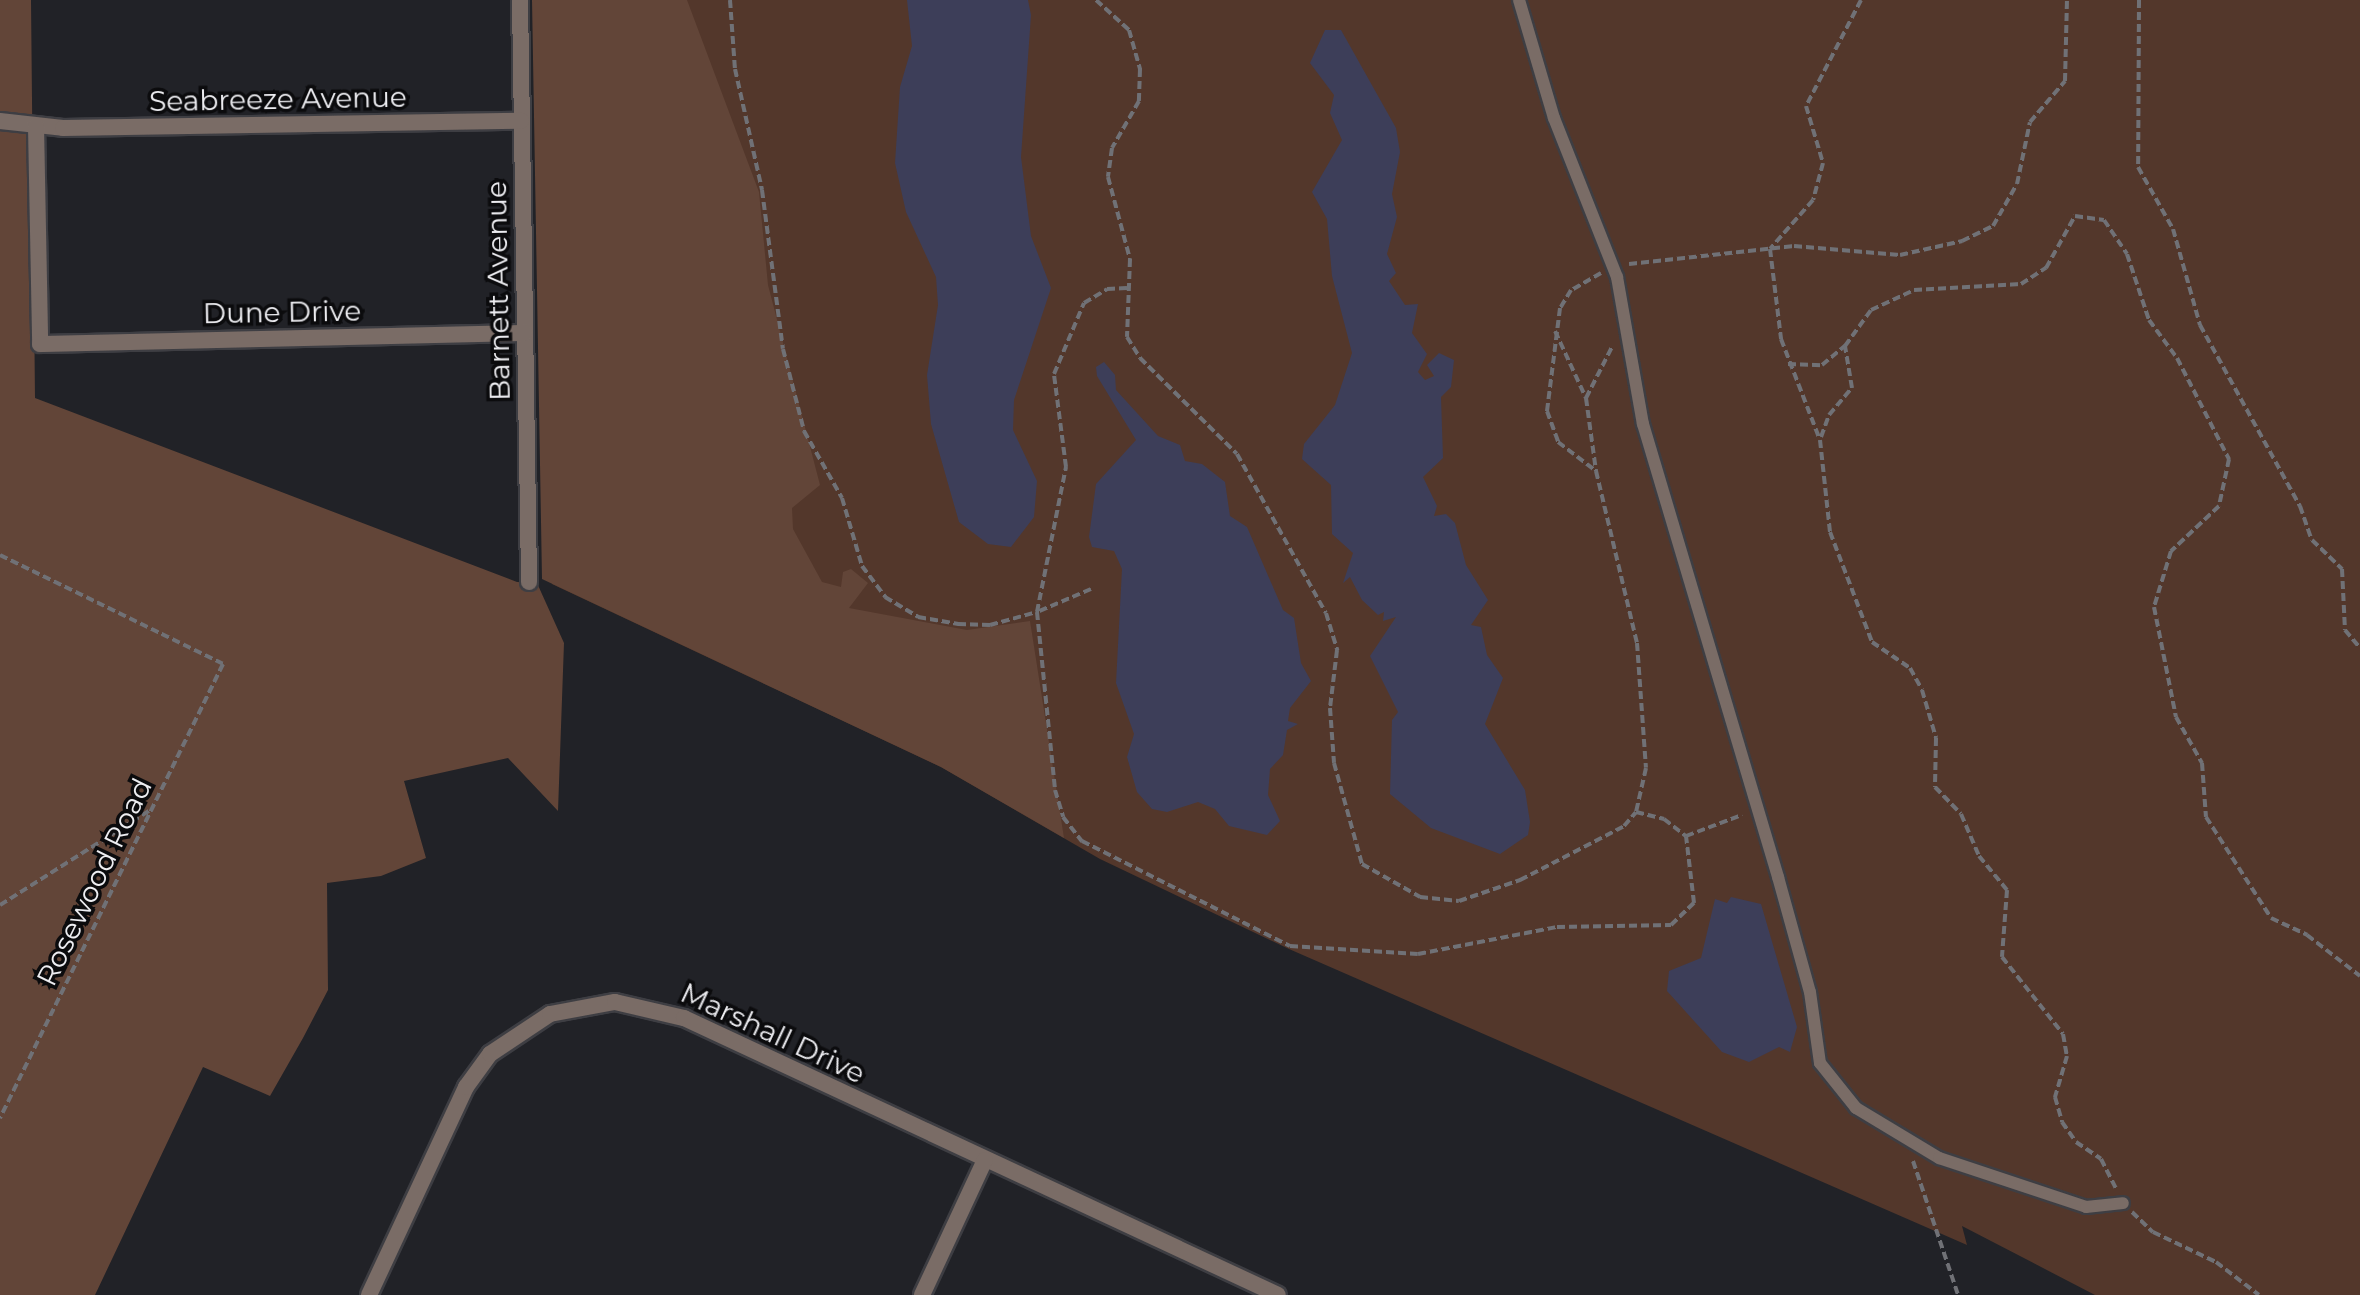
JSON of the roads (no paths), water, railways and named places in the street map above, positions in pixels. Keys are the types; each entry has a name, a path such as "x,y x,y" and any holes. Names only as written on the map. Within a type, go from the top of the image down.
{"street":[{"name":"Barnett Avenue","path":"520,0 529,582"},
{"name":"Seabreeze Avenue","path":"0,121 36,126 521,121"},
{"name":"Dune Drive","path":"36,126 40,344 525,333"},
{"name":"Marshall Drive","path":"369,1295 477,1071 520,1030 583,1005 632,1003 684,1018 1278,1295"},
{"path":"922,1295 985,1160"}],"lane":[{"path":"1519,0 1554,118 1613,268 1643,424 1810,992 1820,1063 1856,1108 1939,1158 2086,1207 2123,1203"}],"water":[{"path":"907,0 1028,0 1031,15 1021,157 1031,236 1051,288 1014,400 1013,430 1037,481 1034,517 1011,547 988,544 959,522 931,424 927,375 938,305 936,277 906,212 895,163 900,87 912,46"},
{"path":"1325,30 1341,30 1396,128 1400,152 1392,194 1397,217 1387,254 1396,273 1389,281 1405,305 1418,304 1412,333 1427,354 1418,372 1425,380 1434,376 1427,365 1439,353 1454,360 1451,387 1441,397 1443,458 1423,477 1437,506 1434,516 1446,514 1455,523 1466,565 1488,600 1471,625 1481,627 1487,655 1503,678 1485,724 1525,790 1530,822 1528,835 1500,854 1431,828 1390,794 1392,720 1398,712 1370,656 1396,617 1383,621 1384,612 1378,615 1362,600 1350,577 1343,583 1353,553 1332,534 1331,485 1302,459 1304,444 1335,405 1352,353 1332,276 1327,219 1312,192 1342,140 1330,113 1334,95 1310,63"},
{"path":"1104,362 1115,375 1116,390 1158,436 1180,445 1185,461 1202,464 1225,482 1230,516 1247,527 1283,610 1294,618 1301,663 1311,681 1290,708 1288,721 1298,724 1287,730 1283,755 1270,769 1268,795 1280,821 1267,835 1229,826 1215,809 1198,802 1167,812 1152,809 1137,792 1127,757 1134,734 1116,683 1122,569 1114,551 1092,547 1089,537 1096,484 1136,440 1097,376 1096,367"},
{"path":"1731,897 1761,904 1797,1027 1790,1052 1779,1047 1749,1062 1722,1052 1667,991 1669,971 1701,958 1715,899 1727,903"}]}
